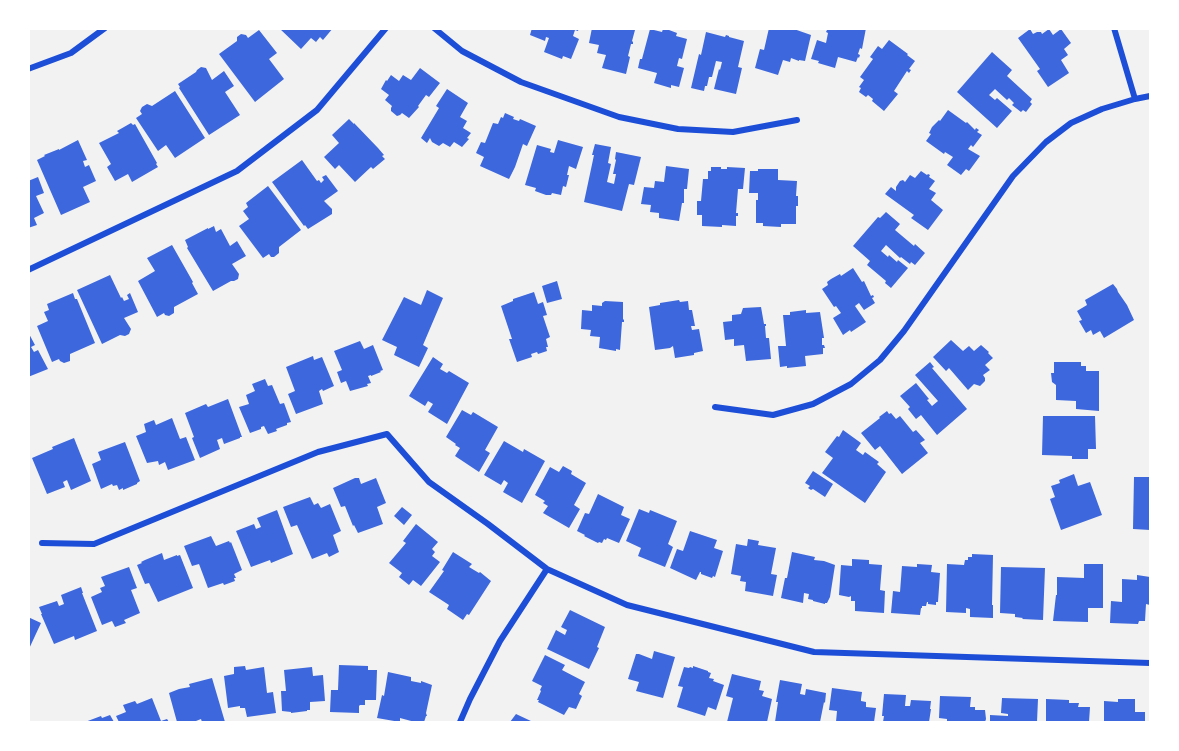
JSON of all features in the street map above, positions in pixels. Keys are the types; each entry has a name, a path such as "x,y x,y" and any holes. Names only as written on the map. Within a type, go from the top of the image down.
{"street":[{"path":"28,69 71,53 105,28"},
{"path":"28,270 237,171 317,110 386,28"},
{"path":"434,28 462,51 521,82 619,117 678,129 733,132 797,120"},
{"path":"1114,28 1135,99"},
{"path":"715,407 773,415 813,404 851,384 880,360 904,331 1013,176 1046,142 1071,123 1102,109 1150,96"},
{"path":"42,543 94,544 318,452 387,434 429,482 547,569 627,605 814,652 1150,663"},
{"path":"460,723 500,641 547,569"}],"building":[{"path":"279,28 333,28 323,40 320,37 316,42 311,38 301,49"},
{"path":"532,28 579,28 578,31 575,30 573,36 579,39 571,59 563,56 562,59 544,52 549,38 546,37 545,41 530,35"},
{"path":"592,28 635,30 626,74 602,68 606,55 597,53 599,45 589,43"},
{"path":"769,28 791,28 811,35 805,61 791,58 790,62 783,60 778,75 755,68 760,49 764,50"},
{"path":"828,28 866,28 862,49 860,48 858,54 860,55 856,62 838,57 835,68 811,59 817,40 826,43"},
{"path":"650,29 662,32 663,29 669,30 677,33 676,36 687,39 682,59 679,58 677,66 684,68 679,87 671,85 671,88 654,83 657,73 638,68"},
{"path":"1030,29 1033,34 1041,32 1042,34 1049,29 1053,35 1061,29 1071,43 1064,49 1068,55 1061,60 1069,73 1048,87 1037,71 1040,69 1018,38"},
{"path":"259,30 277,53 269,59 284,79 255,102 219,54 237,41 237,37 241,34 248,38"},
{"path":"706,32 744,41 738,67 742,68 736,94 714,89 722,62 716,61 712,77 709,77 704,91 691,88"},
{"path":"889,40 915,61 909,73 907,71 894,91 898,94 884,111 868,95 866,97 859,92 861,88 859,87 864,80 860,77 873,59 870,57 878,46 882,49"},
{"path":"992,52 1012,70 1007,76 1032,99 1030,102 1032,104 1026,112 1023,110 1021,112 1012,105 1014,103 1009,98 1007,100 995,89 989,95 995,100 997,98 1012,111 997,128 957,92"},
{"path":"201,67 206,68 212,80 224,71 234,86 225,92 240,115 209,135 178,84"},
{"path":"420,68 440,83 429,97 426,95 409,118 402,113 397,116 391,111 392,106 385,100 389,95 381,89 391,75 399,81 403,75 411,80"},
{"path":"447,89 468,103 460,117 467,121 463,128 471,133 462,147 454,142 450,147 443,143 439,146 430,138 427,143 421,138 439,108 436,106"},
{"path":"175,91 205,138 175,158 166,145 158,151 136,118 142,114 140,111 142,107 147,104 152,106"},
{"path":"948,110 975,130 976,128 979,130 977,132 982,135 973,147 971,145 968,149 980,156 969,171 966,169 961,175 947,165 953,157 945,152 944,154 926,141 931,134 929,133 932,127"},
{"path":"505,113 514,117 513,119 519,121 520,119 536,126 527,146 523,144 509,179 480,166 484,157 476,153 481,142 485,143 493,123 498,124"},
{"path":"349,119 378,148 385,159 373,169 371,167 355,182 339,165 335,169 324,157 339,143 332,135"},
{"path":"131,123 135,124 158,167 132,182 128,174 115,181 107,167 111,164 99,143 119,133 117,131"},
{"path":"78,140 87,160 83,161 85,167 89,165 96,181 83,187 90,202 61,215 37,160"},
{"path":"558,140 583,147 576,169 569,166 566,187 563,186 561,195 552,193 546,195 535,191 536,188 525,185 537,145 551,149 550,152 554,153"},
{"path":"595,144 611,147 608,163 611,164 607,182 614,184 616,152 641,157 634,185 629,184 622,211 584,202"},
{"path":"302,160 317,181 321,183 324,180 322,177 326,175 338,191 324,201 332,209 332,214 308,229 272,182"},
{"path":"666,166 689,169 687,189 684,189 684,203 682,203 679,221 659,218 659,213 650,212 651,205 641,204 644,187 654,188 655,181 664,182"},
{"path":"711,167 745,168 743,189 738,189 736,226 702,226 702,215 697,215 697,201 701,201 703,179 708,179 708,171 711,171"},
{"path":"758,169 778,169 778,180 797,181 796,224 781,224 781,227 763,226 763,223 756,223 758,193 749,193 750,171 758,171"},
{"path":"921,171 930,175 929,177 935,181 929,189 936,193 931,200 943,210 928,230 911,218 914,215 885,194 891,187 896,191 900,181 905,182 910,175 915,178"},
{"path":"38,177 44,193 36,196 44,213 34,218 37,225 28,228 28,181"},
{"path":"268,186 301,230 279,247 279,253 274,257 269,254 263,258 239,226 249,219 243,211 248,207 246,203"},
{"path":"886,212 900,224 895,230 925,253 915,265 911,262 910,264 886,245 881,251 908,268 891,288 867,265 870,261 853,246 878,217 880,218"},
{"path":"214,226 216,232 221,229 230,246 237,241 246,256 232,264 239,274 238,279 213,291 187,248 185,240"},
{"path":"172,245 198,294 174,307 174,313 169,316 164,313 157,317 138,281 155,271 147,258"},
{"path":"853,268 862,282 864,281 871,296 873,295 875,303 864,310 859,303 855,306 866,322 843,335 833,318 841,313 822,289 831,279"},
{"path":"110,275 121,298 124,301 129,299 127,295 130,293 138,312 124,318 131,329 129,334 120,335 102,344 77,290"},
{"path":"557,281 562,299 547,303 542,286"},
{"path":"1113,284 1134,320 1104,338 1100,331 1093,335 1091,330 1086,333 1079,321 1082,320 1077,311 1087,305 1085,300"},
{"path":"427,290 443,298 423,345 428,348 419,367 394,355 397,347 382,340 404,297 421,305"},
{"path":"534,292 538,304 543,302 547,315 543,316 550,337 546,339 548,347 546,347 547,351 531,354 532,357 517,362 501,306"},
{"path":"73,293 95,343 70,354 70,361 64,363 59,359 52,362 37,326 48,321 44,312 49,310 47,304"},
{"path":"679,300 680,302 688,301 695,326 691,326 692,330 699,329 703,351 675,358 673,346 655,350 649,307"},
{"path":"605,301 623,302 624,322 622,322 620,350 599,348 600,337 590,336 591,330 581,329 582,310 592,311 592,305 602,306"},
{"path":"761,307 764,324 766,324 766,338 769,338 771,359 746,361 744,345 734,346 734,339 725,340 723,322 732,321 732,315 741,314 743,308"},
{"path":"806,310 806,313 820,312 824,338 822,338 822,345 825,348 823,348 823,354 805,356 806,366 780,367 778,346 786,346 783,315"},
{"path":"28,332 35,345 31,347 34,352 38,350 48,369 28,377"},
{"path":"951,340 963,351 969,346 974,351 981,345 993,358 985,365 990,370 983,375 985,381 980,386 974,384 968,390 949,368 946,371 933,357"},
{"path":"360,341 364,349 373,345 383,370 368,376 371,383 367,384 368,386 350,391 346,381 341,383 337,372 342,370 334,351"},
{"path":"313,356 314,360 322,357 334,386 319,391 323,404 296,414 288,394 295,391 286,367"},
{"path":"433,357 443,364 440,369 447,373 449,371 469,383 447,424 428,412 433,404 428,401 425,406 409,396"},
{"path":"930,362 934,367 932,368 967,409 937,435 921,415 916,419 908,409 910,407 900,396 916,383 932,406 938,401 915,375"},
{"path":"1054,362 1081,362 1081,366 1086,366 1086,371 1099,371 1099,411 1076,409 1076,401 1056,400 1056,385 1052,382 1051,373 1054,373"},
{"path":"265,379 268,386 272,385 280,404 284,403 291,422 268,434 264,426 250,433 239,407 249,404 246,395 255,391 252,384"},
{"path":"228,399 242,437 224,444 222,438 217,440 220,449 200,458 185,413 206,404 208,407"},
{"path":"462,410 471,415 473,412 498,427 485,450 490,453 479,472 455,456 460,448 446,437"},
{"path":"887,411 896,419 900,416 913,432 916,430 925,440 920,443 928,453 902,474 880,446 875,450 861,433"},
{"path":"1043,416 1095,416 1096,449 1088,449 1088,459 1042,455"},
{"path":"172,418 180,439 186,437 195,460 168,470 165,462 159,465 158,461 147,463 136,436 146,432 144,424 154,420 156,425"},
{"path":"843,430 861,443 856,450 863,455 865,452 879,462 877,464 886,472 865,503 822,473 833,458 825,452"},
{"path":"74,438 91,481 71,490 67,480 63,482 65,487 47,494 32,458"},
{"path":"504,441 545,461 522,503 503,492 508,483 504,480 501,485 484,475"},
{"path":"125,442 140,481 123,490 123,488 119,490 117,485 112,484 101,489 92,464 101,460 98,452"},
{"path":"563,466 586,483 574,505 580,509 569,528 543,513 548,506 543,503 545,501 535,495 550,467 559,472"},
{"path":"813,471 833,484 825,497 808,488 810,486 805,483"},
{"path":"1074,474 1078,486 1090,482 1102,515 1061,530 1050,499 1055,497 1051,486"},
{"path":"1134,477 1150,477 1150,530 1133,529"},
{"path":"359,478 361,484 376,478 386,503 377,507 383,524 358,533 345,506 341,507 333,488"},
{"path":"598,494 624,507 621,515 630,519 619,543 607,538 602,543 598,543 577,531 585,513 589,514"},
{"path":"310,497 314,505 318,503 321,508 330,504 341,531 333,535 339,552 329,557 327,553 312,559 297,525 291,527 283,507"},
{"path":"402,507 412,515 404,525 394,516"},
{"path":"639,509 649,513 650,510 677,521 668,544 673,547 665,567 638,556 641,548 626,541"},
{"path":"277,510 293,554 271,563 270,560 251,567 236,531 254,524 256,529 261,527 257,518"},
{"path":"416,524 438,542 432,549 435,552 432,556 440,562 421,586 413,580 409,585 399,577 402,573 389,563 406,543 403,541"},
{"path":"690,531 717,540 714,548 723,551 715,577 712,578 700,572 696,580 670,568 677,549 683,551"},
{"path":"211,536 216,546 231,542 242,570 234,574 235,581 208,588 199,564 192,566 184,546"},
{"path":"748,539 759,541 758,545 776,548 771,574 777,575 773,596 745,591 746,582 740,581 741,576 731,574 736,544 747,546"},
{"path":"453,552 472,564 469,567 491,581 469,615 467,614 463,620 447,609 449,605 429,592 444,571 442,570"},
{"path":"792,552 815,557 814,560 835,565 827,603 808,599 809,594 804,593 803,603 781,598"},
{"path":"162,553 164,560 180,555 193,588 158,602 149,583 145,584 137,565"},
{"path":"972,554 993,555 993,618 970,617 970,609 966,608 966,613 946,612 947,564 964,565 965,560 972,557"},
{"path":"852,559 869,560 869,564 882,565 880,590 885,591 884,613 855,611 855,601 851,601 851,596 839,595 841,565 852,566"},
{"path":"917,564 932,565 931,572 940,573 938,602 936,605 927,602 926,606 922,606 920,615 891,613 893,591 900,592 902,566 917,567"},
{"path":"1084,564 1103,564 1103,608 1088,608 1088,622 1053,621 1057,577 1084,578"},
{"path":"129,567 137,588 131,590 140,613 124,620 126,623 115,627 112,621 102,625 91,597 102,592 100,588 105,586 101,577"},
{"path":"1001,567 1045,568 1043,620 1022,619 1015,617 1015,614 1000,613"},
{"path":"1137,575 1150,577 1150,605 1146,604 1145,621 1139,621 1138,624 1110,623 1111,601 1122,602 1122,579 1137,580"},
{"path":"81,587 97,631 75,640 74,636 54,644 39,607 57,601 59,606 64,604 61,595"},
{"path":"570,610 605,627 597,647 599,648 589,669 547,649 556,630 565,635 567,630 561,627"},
{"path":"28,617 41,623 28,651"},
{"path":"654,651 675,657 663,698 636,691 639,682 628,679 636,654 652,659"},
{"path":"545,655 565,665 562,670 585,682 579,694 582,696 576,709 569,707 564,715 537,700 542,686 532,681"},
{"path":"339,665 368,666 368,670 377,670 376,700 365,700 365,705 359,706 359,713 330,712 331,690 338,690"},
{"path":"245,666 246,670 264,667 267,693 273,692 276,713 247,717 245,708 240,708 240,706 228,708 224,676 234,674 234,667"},
{"path":"693,666 708,671 711,673 709,678 724,685 716,710 708,707 705,716 677,707 683,687 678,686 684,667 693,668"},
{"path":"312,667 313,676 323,675 325,701 310,702 310,710 307,711 291,713 282,711 281,691 286,691 284,670"},
{"path":"388,672 411,677 411,681 421,683 421,681 432,685 424,722 400,718 400,722 377,718"},
{"path":"732,674 761,681 759,690 764,691 762,696 772,699 767,722 727,722 733,698 726,696"},
{"path":"212,678 225,722 202,722 201,719 197,722 177,722 169,693 190,687 189,684"},
{"path":"780,680 802,684 800,694 805,695 806,689 826,693 820,722 775,722"},
{"path":"832,688 862,692 861,701 866,702 866,707 876,708 874,722 836,722 837,711 829,710"},
{"path":"884,694 906,695 905,706 910,706 911,700 931,701 929,722 883,722"},
{"path":"940,696 971,697 970,707 975,707 975,710 985,710 985,722 947,722 947,719 939,718"},
{"path":"152,698 161,721 167,719 169,722 119,722 116,716 126,712 123,705 135,701 137,704"},
{"path":"1002,698 1038,699 1037,722 990,722 990,715 1008,716 1008,714 1001,713"},
{"path":"1046,699 1069,700 1069,703 1079,703 1078,707 1090,707 1089,722 1046,722"},
{"path":"1118,699 1135,699 1135,712 1145,712 1145,722 1104,722 1104,701 1118,702"},
{"path":"516,714 533,722 510,722"},
{"path":"110,715 114,722 85,722 101,716 102,718"}]}
